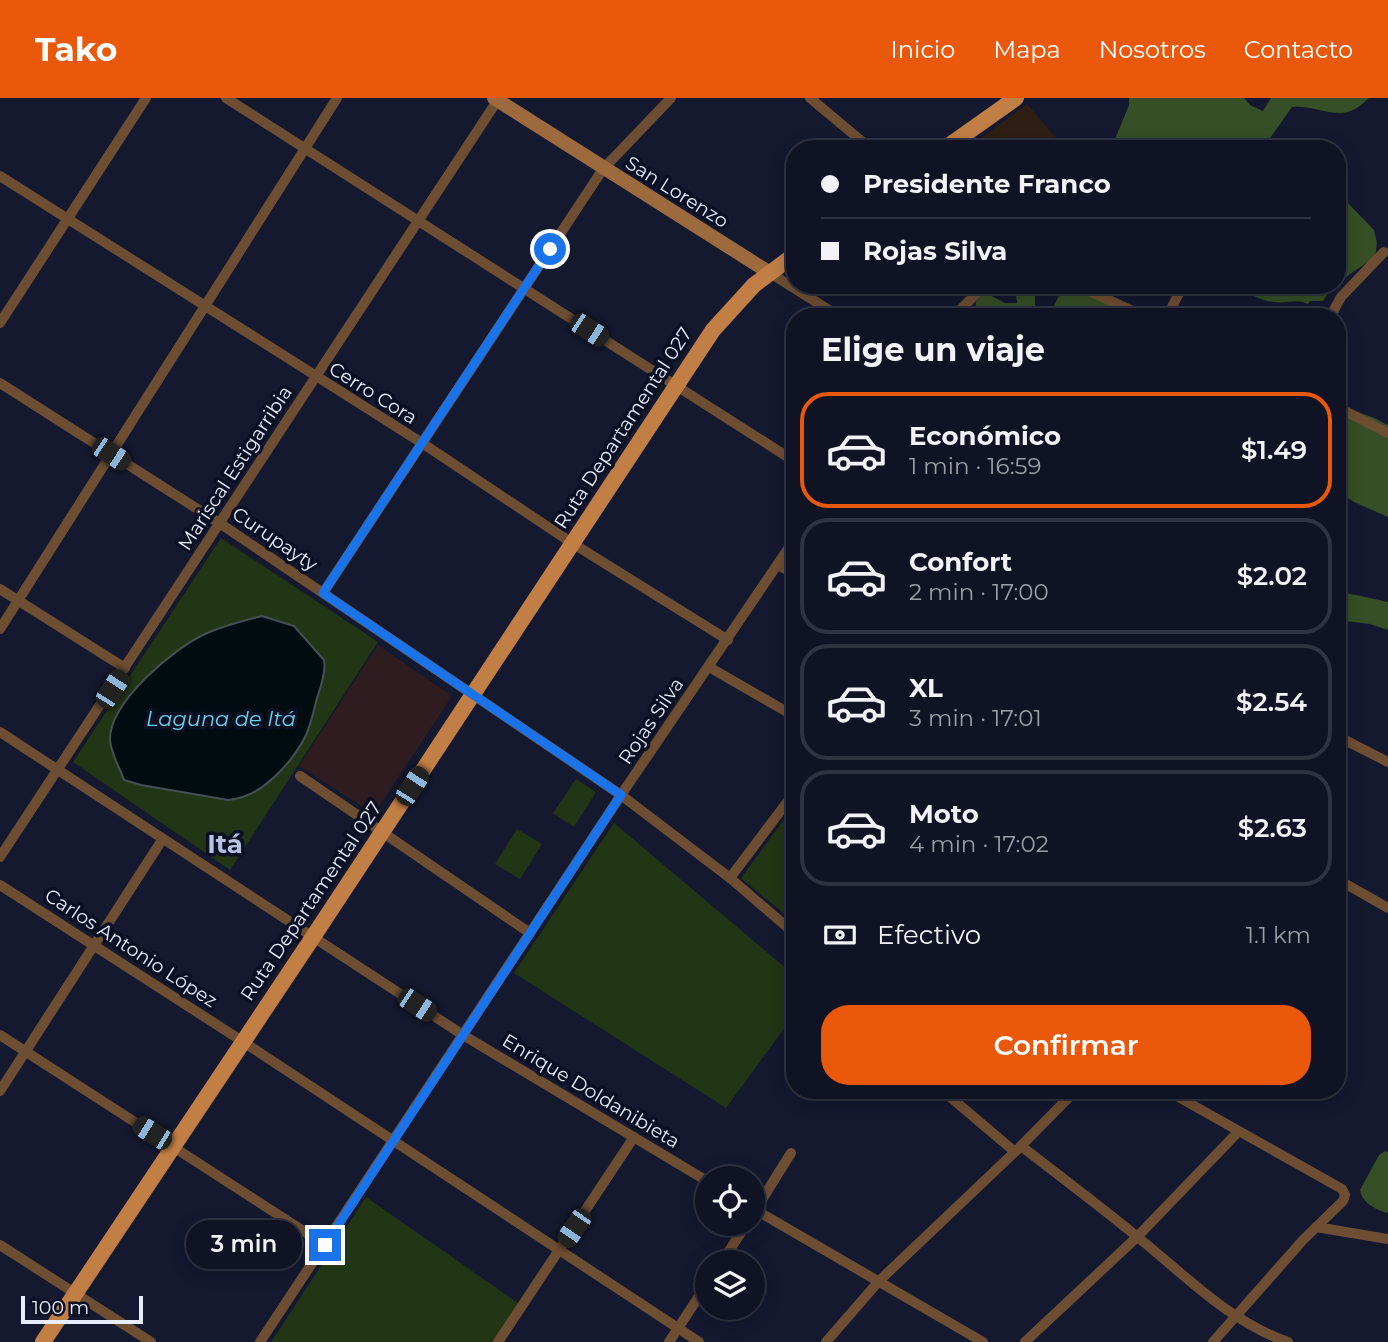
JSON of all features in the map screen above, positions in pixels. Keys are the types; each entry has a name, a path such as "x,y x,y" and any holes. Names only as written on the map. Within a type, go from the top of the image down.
{"main road":[{"path":"957,140 1016,98"},
{"name":"Ruta Departamental 027","path":"43,1342 713,330 740,299 786,261"}],"street":[{"path":"0,323 146,98"},
{"path":"226,98 786,456"},
{"path":"0,629 337,98"},
{"path":"323,593 603,169 671,98"},
{"path":"810,98 860,140"},
{"name":"San Lorenzo","path":"497,99 603,169 786,283"},
{"name":"Mariscal Estigarribia","path":"0,858 419,222 497,99"},
{"name":"Cerro Cora","path":"0,176 728,640"},
{"path":"1346,292 1384,252"},
{"name":"San Lorenzo","path":"803,294 826,308"},
{"path":"962,308 976,294"},
{"path":"1096,294 1126,308"},
{"name":"Curupayty","path":"0,383 221,524 474,693 621,795 730,878 786,926"},
{"path":"1346,412 1388,433"},
{"name":"Rojas Silva","path":"260,1342 621,795 786,552"},
{"path":"778,565 786,570"},
{"path":"0,589 125,668"},
{"path":"709,667 786,711"},
{"name":"Enrique Doldanibieta","path":"0,732 463,1035 695,1174"},
{"path":"1346,741 1388,762"},
{"path":"299,776 530,933"},
{"path":"730,878 786,804"},
{"path":"0,1091 162,840"},
{"path":"1346,884 1388,908"},
{"name":"Carlos Antonio López","path":"0,885 699,1342"},
{"path":"0,1035 325,1245"},
{"path":"954,1099 1138,1237 1236,1318 1288,1342"},
{"path":"826,1342 879,1281 1067,1099"},
{"path":"1181,1099 1342,1189 1345,1195 1343,1201 1316,1227 1213,1342"},
{"path":"1025,1342 1138,1237 1238,1132"},
{"path":"498,1342 634,1137"},
{"path":"765,1193 791,1153"},
{"path":"765,1218 983,1342"},
{"path":"1316,1227 1388,1239"},
{"path":"0,1245 151,1342"},
{"path":"669,1342 695,1302"}],"shaded area":[{"path":"1027,104 1058,140 978,140"},
{"path":"378,645 452,696 374,814 299,766"}],"green space":[{"path":"1129,98 1244,98 1250,105 1263,111 1271,98 1369,98 1359,107 1341,113 1292,107 1269,140 1115,140 1129,105"},
{"path":"1346,201 1374,230 1377,243 1375,257 1346,277"},
{"path":"982,294 1005,303 1017,303 1016,295 1035,294 1035,308 976,308 976,302"},
{"path":"1060,294 1106,294 1126,305 1139,308 1053,308"},
{"path":"1250,294 1327,294 1323,301 1310,301 1308,304 1299,301 1264,300"},
{"path":"1346,408 1388,425 1388,517 1346,497"},
{"path":"221,538 378,642 230,870 73,762"},
{"path":"1346,593 1388,602 1388,630 1370,624 1346,621"},
{"path":"576,779 596,792 574,827 553,813"},
{"path":"786,817 786,915 741,878"},
{"path":"614,823 786,968 786,1026 726,1108 514,973"},
{"path":"517,829 542,844 520,879 495,864"},
{"path":"1388,1152 1388,1213 1370,1205 1360,1190 1379,1155"},
{"path":"366,1197 518,1303 492,1342 271,1342"}],"water":[{"name":"Laguna de Itá","path":"262,616 294,626 324,660 323,679 308,731 293,757 263,786 240,798 228,800 124,780 113,755 110,739 120,709 132,693 161,664 192,641 219,629"}],"district":[{"name":"Itá","path":"225,844"}],"route":[{"path":"325,1245 621,795 323,593 550,249"}]}
